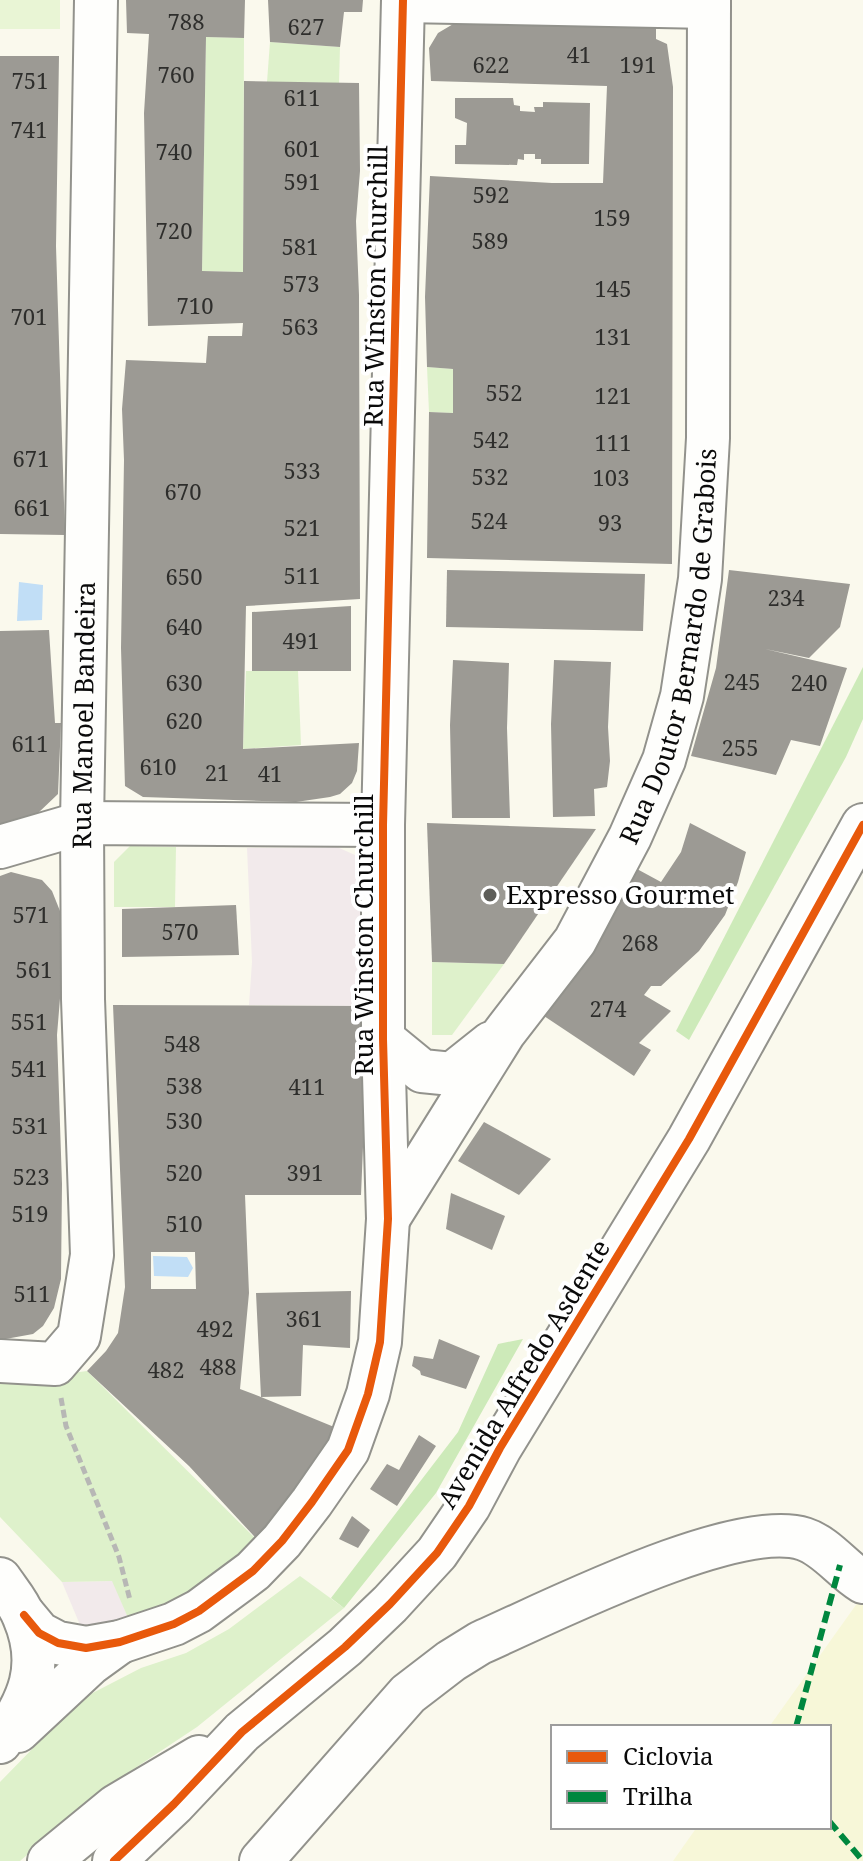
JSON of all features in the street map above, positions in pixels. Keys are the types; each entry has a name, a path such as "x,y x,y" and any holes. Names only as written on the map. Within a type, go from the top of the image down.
{"street":[{"name":"Rua Manoel Bandeira","path":"55,1364 79,1336 92,1255 83,999 82,823 96,0"},
{"path":"403,0 709,3"},
{"name":"Rua Winston Churchill","path":"12,1625 58,1643 86,1648 130,1639 174,1624 199,1611 253,1571 297,1522 348,1450 368,1394 380,1342 388,1219 383,1039 383,825 403,0"},
{"name":"Rua Doutor Bernardo de Grabois","path":"388,1219 504,1033 575,941 623,850 664,760 682,696 700,579 708,438 709,3"},
{"path":"0,847 82,823 383,825"},
{"name":"Avenida Alfredo Asdente","path":"114,1861 174,1804 242,1732 345,1647 437,1553 689,1139 863,825"},
{"path":"383,1039 422,1071 452,1074 504,1033"},
{"path":"0,1361 55,1364"},
{"path":"261,1861 408,1694 480,1643 679,1558 736,1540 761,1536 805,1539 863,1582"},
{"path":"0,1579 12,1625 32,1643 34,1668 32,1687 0,1744"},
{"name":"Rua Winston Churchill","path":"0,1744 91,1663 130,1639"},
{"name":"Avenida Alfredo Asdente","path":"49,1861 116,1806 242,1732"}],"path":[{"path":"55,1364 66,1426 119,1557 130,1639"}],"shaded area":[{"path":"337,847 355,855 360,868 362,1006 249,1005 252,962 247,848"},
{"path":"113,1581 129,1620 83,1632 62,1582"}],"green space":[{"path":"0,0 60,0 60,29 0,29"},
{"path":"206,37 244,38 243,272 202,271"},
{"path":"270,42 340,47 339,83 267,82"},
{"path":"427,367 453,369 453,413 429,412"},
{"path":"863,667 863,719 846,757 689,1040 676,1031"},
{"path":"246,671 298,671 301,745 243,749"},
{"path":"130,846 176,847 175,907 114,907 114,862"},
{"path":"432,962 504,964 452,1035 432,1035"},
{"path":"523,1339 436,1493 344,1608 331,1598 458,1432 498,1344"},
{"path":"87,1371 266,1549 210,1591 129,1620 112,1581 62,1582 0,1517 0,1377 13,1381"},
{"path":"300,1576 344,1608 197,1727 102,1790 20,1861 0,1861 0,1782 81,1699 141,1668 186,1653 229,1629"},
{"path":"863,1595 863,1861 673,1861 696,1829 831,1829 831,1725 770,1725"}],"water":[{"path":"19,582 43,585 42,620 17,621"},
{"path":"153,1256 187,1257 193,1268 188,1277 154,1276"}],"building":[{"path":"126,0 245,0 244,38 206,37 202,271 243,272 244,81 359,83 360,171 356,221 360,599 246,606 243,749 359,743 357,771 352,783 340,794 330,797 296,802 143,797 125,786 121,648 122,409 126,360 206,363 208,336 242,336 243,323 148,326 144,113 149,34 127,33"},
{"path":"268,0 363,0 362,12 344,12 340,47 270,42"},
{"path":"460,20 656,28 656,39 667,44 673,87 672,564 427,558 429,412 453,413 453,369 427,367 425,297 430,176 603,183 607,86 431,81 429,48 438,33"},
{"path":"0,56 59,56 56,246 65,535 0,534"},
{"path":"455,98 513,98 514,105 520,106 520,111 535,112 534,107 543,107 543,102 590,103 589,164 541,164 541,159 535,159 535,154 524,154 524,160 518,159 517,165 455,164 455,145 466,145 467,123 455,118"},
{"path":"447,570 645,574 643,631 446,627"},
{"path":"729,570 850,584 840,627 809,658 765,649 847,668 820,746 791,740 776,775 691,756 716,668"},
{"path":"351,606 351,671 252,671 252,612"},
{"path":"49,630 55,723 61,723 58,794 37,814 0,827 0,631"},
{"path":"453,660 509,663 507,728 510,818 452,818 450,725"},
{"path":"554,660 611,662 610,761 607,787 594,789 595,816 553,817 551,724"},
{"name":"Expresso Gourmet","path":"427,823 596,829 504,964 432,962"},
{"path":"690,823 746,852 725,915 699,951 661,986 651,986 644,995 671,1011 639,1043 651,1050 634,1076 544,1016 609,902 637,869 661,882 681,852"},
{"path":"11,872 42,880 52,891 66,926 57,1035 62,1184 61,1279 54,1308 43,1326 33,1334 0,1340 0,876"},
{"path":"236,905 239,955 122,957 122,909"},
{"path":"113,1005 362,1006 361,1051 365,1099 361,1195 245,1195 249,1293 240,1389 339,1429 266,1549 189,1466 87,1371 118,1333 125,1287","holes":["151,1252 195,1252 196,1289 151,1289"]},
{"path":"484,1122 551,1159 519,1195 458,1161"},
{"path":"451,1193 505,1216 492,1250 446,1229"},
{"path":"351,1291 350,1348 303,1345 301,1396 261,1397 256,1293"},
{"path":"439,1339 480,1356 466,1389 421,1375 412,1366 414,1356 433,1359"},
{"path":"419,1435 436,1446 397,1506 370,1489 387,1464 399,1470"},
{"path":"352,1516 370,1530 358,1548 339,1539"}],"marked path":[{"path":"797,1725 840,1565"},
{"path":"831,1823 863,1861"}],"cycle path":[{"path":"24,1615 39,1633 58,1643 86,1648 120,1642 174,1624 199,1611 253,1571 282,1541 348,1450 368,1394 380,1342 388,1219 383,1039 383,825 403,0"},
{"path":"114,1861 174,1804 242,1732 345,1647 437,1553 469,1506 500,1448 689,1139 863,825"}],"place":[{"name":"Expresso Gourmet","path":"490,895"}]}
